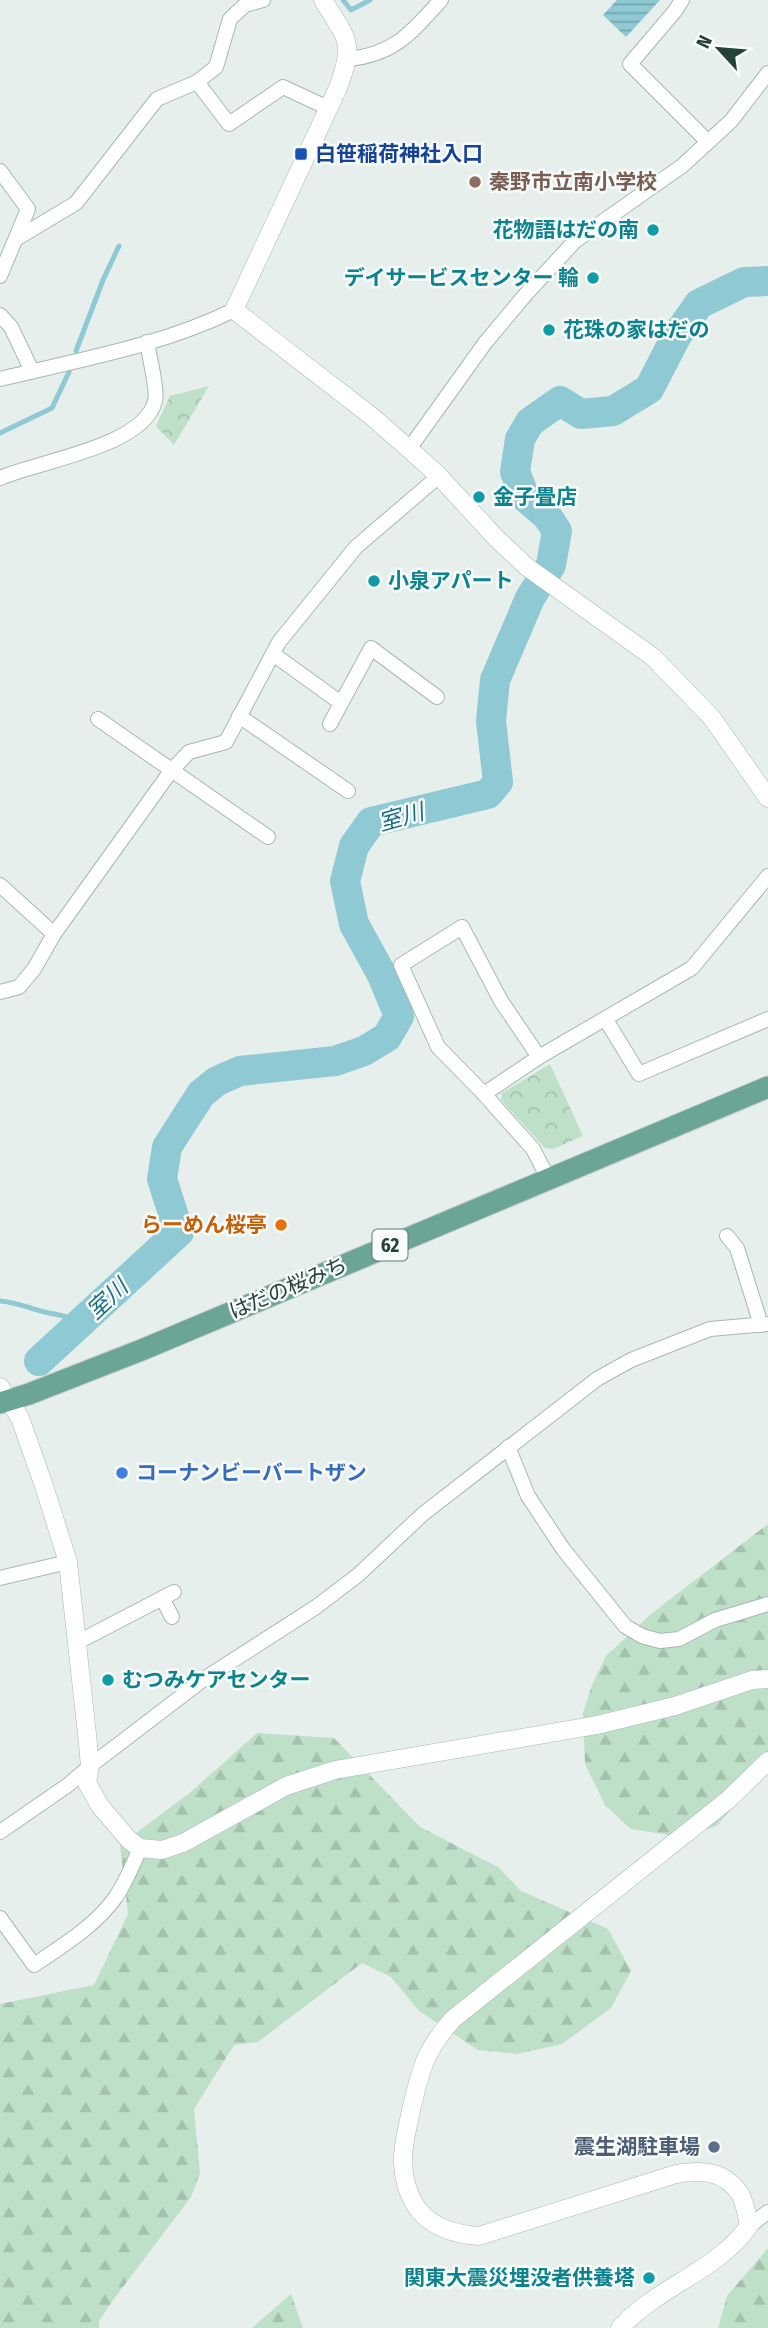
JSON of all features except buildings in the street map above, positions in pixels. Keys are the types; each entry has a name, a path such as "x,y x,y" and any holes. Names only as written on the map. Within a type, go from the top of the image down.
{"main road":[{"name":"はだの桜みち","path":"3,1397 157,1344 768,1087"}],"street":[{"path":"16,239 76,203 157,99 197,82 216,67 230,19 245,5 263,0"},
{"path":"0,379 200,327 234,310 348,59 349,49 344,34 323,0"},
{"path":"348,59 386,51 401,42 441,0"},
{"path":"682,0 630,64 708,142"},
{"path":"409,449 485,343 575,241 682,166 731,121 768,73"},
{"path":"197,82 229,124 283,87 328,108"},
{"path":"0,172 28,209 0,276"},
{"path":"234,310 370,415 409,449 527,566 653,657 712,718 768,798"},
{"path":"0,315 11,327 32,371"},
{"path":"0,478 15,471 87,452 130,431 147,419 156,400 147,342"},
{"path":"0,992 19,986 34,969 54,934 171,771 189,752 226,742 279,642 356,547 439,476"},
{"path":"330,724 372,648 414,670 437,697"},
{"path":"273,654 341,704"},
{"path":"239,716 348,791"},
{"path":"98,719 268,836"},
{"path":"484,1094 539,1057 692,968 768,876"},
{"path":"0,885 54,934"},
{"path":"539,1057 501,1001 463,927 401,965 438,1047 533,1149 548,1178"},
{"path":"606,1020 639,1074 768,1019"},
{"path":"0,1832 68,1785 204,1679 316,1607 348,1583 423,1514 597,1379 631,1360 710,1329 765,1325 742,1245 727,1236"},
{"path":"3,1397 20,1418 68,1562 90,1766 87,1783 100,1806 129,1840 140,1848 162,1850 183,1843 286,1786 335,1770 597,1725 676,1706 752,1679 768,1679"},
{"path":"508,1447 528,1496 563,1549 625,1626 642,1636 660,1641 679,1639 715,1619 768,1604"},
{"path":"0,1578 68,1562"},
{"path":"76,1643 168,1595 172,1617"},
{"path":"749,2226 740,2195 722,2176 701,2170 676,2174 479,2236 457,2234 440,2228 426,2218 413,2202 402,2162 420,2069 435,2040 453,2019 729,1800 768,1761"},
{"path":"0,1918 34,1965 103,1913 124,1884 140,1848"},
{"path":"620,2328 635,2312 724,2252 740,2239 749,2226 768,2212"}],"green space":[{"path":"209,386 174,445 156,426 170,396"},
{"path":"550,1064 583,1136 553,1149 545,1148 501,1100 502,1093"},
{"path":"768,1524 768,1765 717,1826 682,1837 631,1829 605,1805 585,1764 583,1713 592,1685 606,1656 651,1614"},
{"path":"257,1733 334,1738 420,1827 498,1867 521,1891 608,1929 631,1971 611,2008 562,2044 517,2054 478,2050 419,2011 391,1977 362,1963 258,2042 234,2045 194,2109 200,2173 191,2197 113,2300 99,2321 99,2328 0,2328 0,2004 94,1985 128,1914 120,1845 192,1791"},
{"path":"768,2248 768,2328 718,2328 727,2296"},
{"path":"291,2294 303,2328 252,2328"}],"water":[{"path":"617,0 660,0 626,37 603,15"}],"waterway":[{"path":"343,0 351,10 370,0"},
{"path":"76,351 119,246"},
{"name":"室川","path":"39,1361 179,1232 162,1179 167,1147 201,1094 217,1081 240,1071 335,1061 364,1051 387,1037 399,1016 382,975 354,924 345,881 354,846 371,822 488,794 498,782 491,721 495,680 530,598 551,565 557,531 547,516 525,497 515,472 520,439 530,422 560,401 581,414 613,411 649,389 677,335 699,304 744,282 768,281"},
{"path":"0,433 52,408 69,372"},
{"path":"0,1301 66,1316 82,1323"}],"place":[{"name":"白笹稲荷神社入口","path":"301,154"},
{"name":"秦野市立南小学校","path":"475,182"},
{"name":"花物語はだの南","path":"653,230"},
{"name":"デイサービスセンター 輪","path":"593,278"},
{"name":"花珠の家はだの","path":"549,330"},
{"name":"金子畳店","path":"479,497"},
{"name":"小泉アパート","path":"374,581"},
{"name":"らーめん桜亭","path":"281,1225"},
{"name":"コーナンビーバートザン","path":"122,1473"},
{"name":"むつみケアセンター","path":"108,1680"},
{"name":"震生湖駐車場","path":"714,2147"},
{"name":"関東大震災埋没者供養塔","path":"649,2278"}]}
